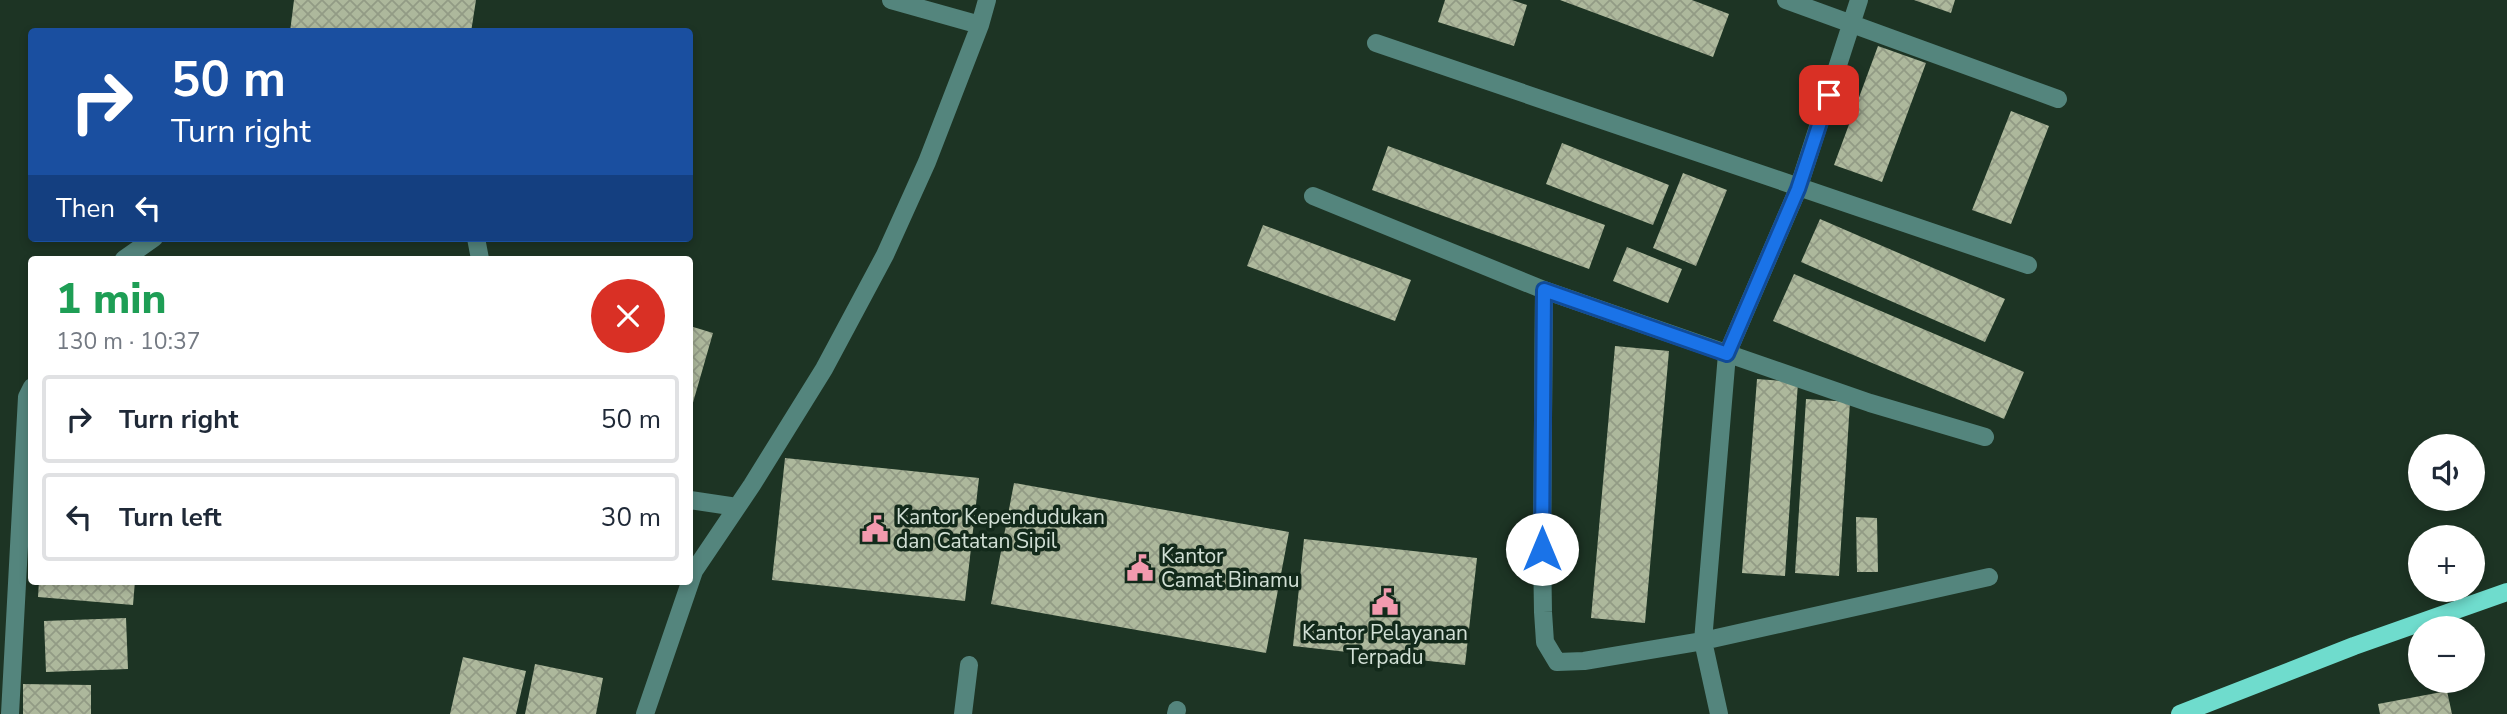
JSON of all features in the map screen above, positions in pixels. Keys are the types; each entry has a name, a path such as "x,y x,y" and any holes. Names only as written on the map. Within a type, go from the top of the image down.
{"main road":[{"path":"2180,714 2354,646 2507,592"}],"street":[{"path":"891,0 980,25"},
{"path":"693,574 824,369 886,255 927,162 980,25 987,0"},
{"path":"1786,0 2058,99"},
{"path":"1719,714 1703,641 1727,354 1798,189 1859,0"},
{"path":"1376,43 1798,189 2028,265"},
{"path":"1313,196 1544,290 1870,403 1984,437"},
{"path":"128,256 148,242"},
{"path":"1544,290 1542,549 1545,642 1557,662 1584,662 1703,641 1989,577"},
{"path":"10,714 28,426"},
{"path":"693,501 737,508"},
{"path":"645,714 689,585"},
{"path":"962,714 969,665"}],"building":[{"path":"294,0 476,0 472,28 290,28"},
{"path":"1445,0 1512,0 1527,5 1514,46 1438,22"},
{"path":"1560,0 1692,0 1729,14 1713,57"},
{"path":"1914,0 1955,0 1951,13"},
{"path":"1878,46 1926,63 1882,182 1834,165"},
{"path":"2011,111 2049,126 2011,224 1972,210"},
{"path":"1562,143 1669,185 1653,225 1546,184"},
{"path":"1388,146 1605,225 1589,269 1372,190"},
{"path":"1683,173 1727,190 1696,266 1653,248"},
{"path":"1820,219 2005,299 1985,342 1801,262"},
{"path":"1263,225 1411,280 1395,321 1247,266"},
{"path":"1627,247 1682,269 1668,303 1613,281"},
{"path":"1794,274 2024,372 2004,419 1773,321"},
{"path":"693,327 713,333 693,403"},
{"path":"1615,346 1669,351 1645,623 1591,618"},
{"path":"1757,379 1798,382 1785,576 1742,573"},
{"path":"1806,399 1850,402 1839,576 1795,573"},
{"name":"Kantor Kependudukan dan Catatan Sipil","path":"785,458 979,478 965,601 772,580"},
{"name":"Kantor Camat Binamu","path":"1014,483 1289,532 1266,653 991,604"},
{"path":"1856,517 1877,518 1878,572 1857,572"},
{"name":"Kantor Pelayanan Terpadu","path":"1304,539 1477,558 1465,665 1293,646"},
{"path":"39,585 135,585 133,605 38,597"},
{"path":"126,618 128,669 46,672 44,621"},
{"path":"463,657 526,671 516,714 450,714"},
{"path":"535,664 603,678 596,714 525,714"},
{"path":"23,684 91,685 91,714 23,714"},
{"path":"2447,693 2452,714 2380,714 2378,704"}],"place":[{"name":"Kantor Kependudukan dan Catatan Sipil","path":"875,529"},
{"name":"Kantor Camat Binamu","path":"1140,568"},
{"name":"Kantor Pelayanan Terpadu","path":"1385,602"}],"route":[{"path":"1542,549 1544,290 1727,354 1798,189 1829,95"}]}
